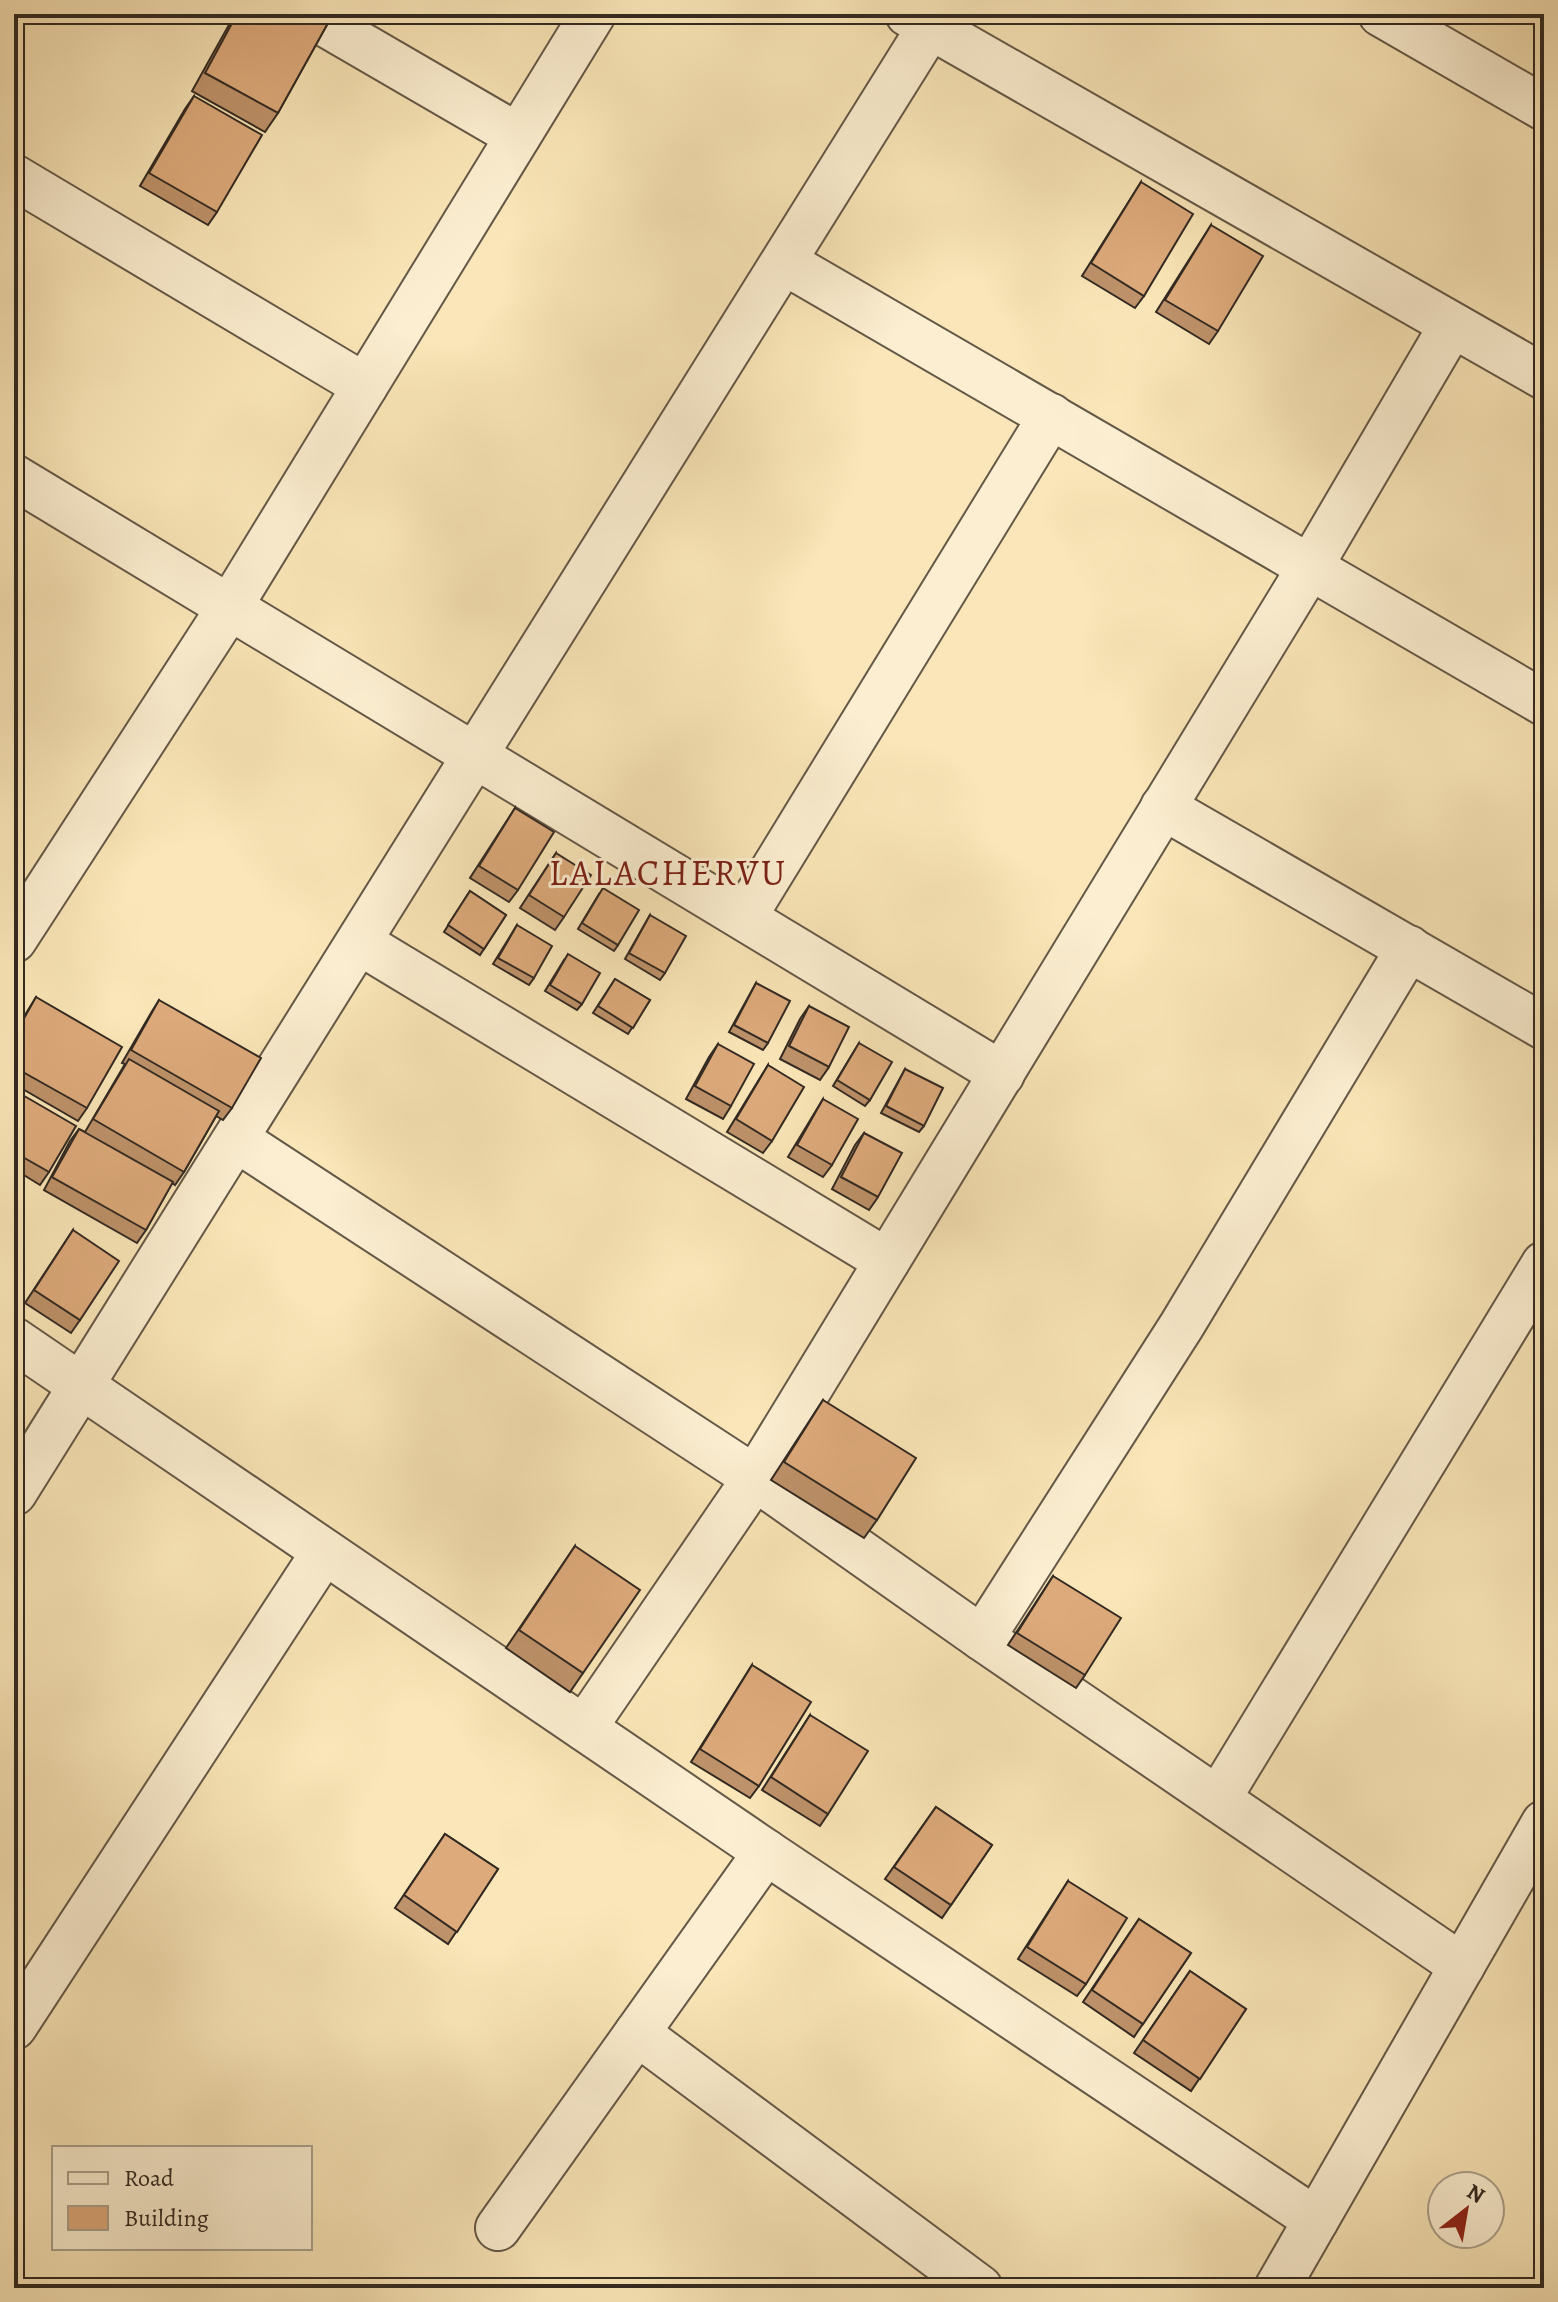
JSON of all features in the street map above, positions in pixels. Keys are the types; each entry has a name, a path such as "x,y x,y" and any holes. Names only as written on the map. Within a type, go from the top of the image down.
{"street":[{"path":"308,14 518,136"},
{"path":"14,940 229,608 593,14"},
{"path":"1381,14 1544,108"},
{"path":"14,1493 784,262 926,19 1544,377"},
{"path":"14,177 365,386"},
{"path":"784,262 1544,703"},
{"path":"584,1728 755,1478 1310,567 1452,325"},
{"path":"744,917 1051,416"},
{"path":"14,477 1002,1074"},
{"path":"1163,807 1544,1027"},
{"path":"359,942 887,1261"},
{"path":"982,1638 1182,1325 1409,948"},
{"path":"236,1139 755,1478 982,1638 1462,1966"},
{"path":"1218,1799 1544,1264"},
{"path":"14,1340 766,1852 1316,2220"},
{"path":"14,2027 324,1552"},
{"path":"1277,2288 1544,1823"},
{"path":"498,2228 766,1852"},
{"path":"637,2033 980,2288"}],"building":[{"path":"237,14 333,14 278,113 205,73"},
{"path":"194,96 262,135 217,212 149,173"},
{"path":"1141,182 1193,214 1144,296 1091,263"},
{"path":"1211,225 1263,256 1218,331 1165,300"},
{"path":"515,808 554,832 518,890 479,866"},
{"path":"556,853 591,875 564,917 529,895"},
{"path":"603,888 639,910 618,945 582,923"},
{"path":"470,891 506,915 484,949 448,925"},
{"path":"650,915 686,936 665,973 629,953"},
{"path":"517,925 552,946 534,978 498,958"},
{"path":"568,954 600,973 582,1004 550,985"},
{"path":"615,979 650,1000 633,1028 598,1006"},
{"path":"756,983 790,1001 768,1043 734,1025"},
{"path":"36,997 122,1047 87,1108 14,1067 14,1036"},
{"path":"159,1000 261,1058 232,1108 131,1050"},
{"path":"809,1006 849,1027 829,1067 789,1046"},
{"path":"859,1043 892,1062 870,1100 837,1080"},
{"path":"718,1044 754,1064 731,1106 695,1086"},
{"path":"129,1059 219,1111 184,1172 93,1119"},
{"path":"768,1065 804,1087 772,1141 736,1119"},
{"path":"905,1069 943,1088 924,1126 886,1106"},
{"path":"14,1090 76,1126 49,1172 14,1152"},
{"path":"823,1099 858,1119 832,1165 797,1145"},
{"path":"79,1129 173,1182 146,1230 52,1177"},
{"path":"864,1133 902,1153 878,1197 841,1177"},
{"path":"73,1230 119,1261 80,1320 34,1290"},
{"path":"823,1400 916,1458 877,1520 784,1462"},
{"path":"575,1546 640,1590 583,1673 519,1630"},
{"path":"1053,1576 1121,1618 1085,1675 1017,1633"},
{"path":"752,1665 811,1702 759,1786 700,1749"},
{"path":"810,1715 868,1751 828,1814 771,1777"},
{"path":"936,1807 992,1845 951,1905 894,1867"},
{"path":"445,1834 498,1869 457,1932 404,1895"},
{"path":"1068,1881 1127,1918 1086,1984 1027,1947"},
{"path":"1139,1919 1191,1953 1143,2024 1092,1990"},
{"path":"1190,1971 1246,2009 1200,2079 1143,2040"}],"district":[{"name":"LALACHERVU","path":"668,872"}]}
